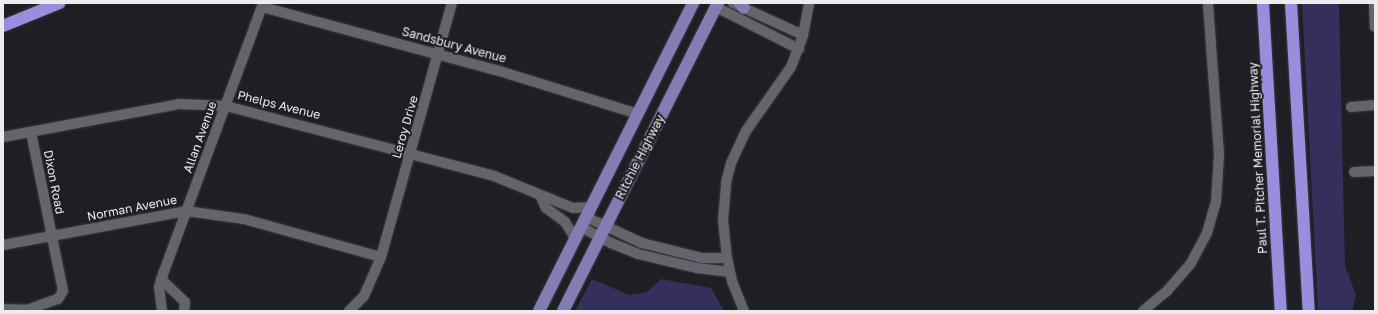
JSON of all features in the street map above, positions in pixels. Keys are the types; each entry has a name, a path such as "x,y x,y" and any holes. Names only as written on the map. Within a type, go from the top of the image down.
{"highway":[{"path":"3,26 59,3"},
{"name":"Paul T. Pitcher Memorial Highway","path":"1263,3 1281,311"},
{"path":"1291,3 1309,311"}],"main road":[{"name":"Ritchie Highway","path":"539,311 693,3"},
{"name":"Ritchie Highway","path":"563,311 714,4"}],"street":[{"name":"Leroy Drive","path":"348,311 364,296 381,257 452,3"},
{"path":"744,311 726,258 723,201 731,164 746,131 780,86 799,49 809,3"},
{"path":"1143,311 1167,291 1191,263 1207,233 1216,202 1219,154 1208,3"},
{"path":"714,4 799,49"},
{"name":"Sandsbury Avenue","path":"262,5 438,54 638,114"},
{"name":"Allan Avenue","path":"162,311 159,300 161,279 262,5"},
{"path":"739,5 803,35"},
{"path":"1374,7 1375,27"},
{"name":"Phelps Avenue","path":"3,137 179,104 226,106 411,153 494,176 541,197 548,197 573,208 586,217"},
{"path":"1352,107 1375,105"},
{"name":"Dixon Road","path":"27,310 58,299 63,291 31,132"},
{"path":"1354,172 1375,172"},
{"name":"Phelps Avenue","path":"541,197 546,208 565,222 575,238"},
{"name":"Norman Avenue","path":"3,245 186,211 244,219 381,257"},
{"path":"586,217 628,238 702,258 726,258"},
{"path":"586,217 600,238 645,255 697,268 730,272"},
{"path":"161,279 185,302 184,311"},
{"path":"3,309 27,310"}],"shaded area":[{"path":"1302,3 1339,3 1345,266 1356,295 1352,311 1318,311"},
{"path":"592,279 629,295 647,292 661,279 711,288 724,311 575,311"}]}
